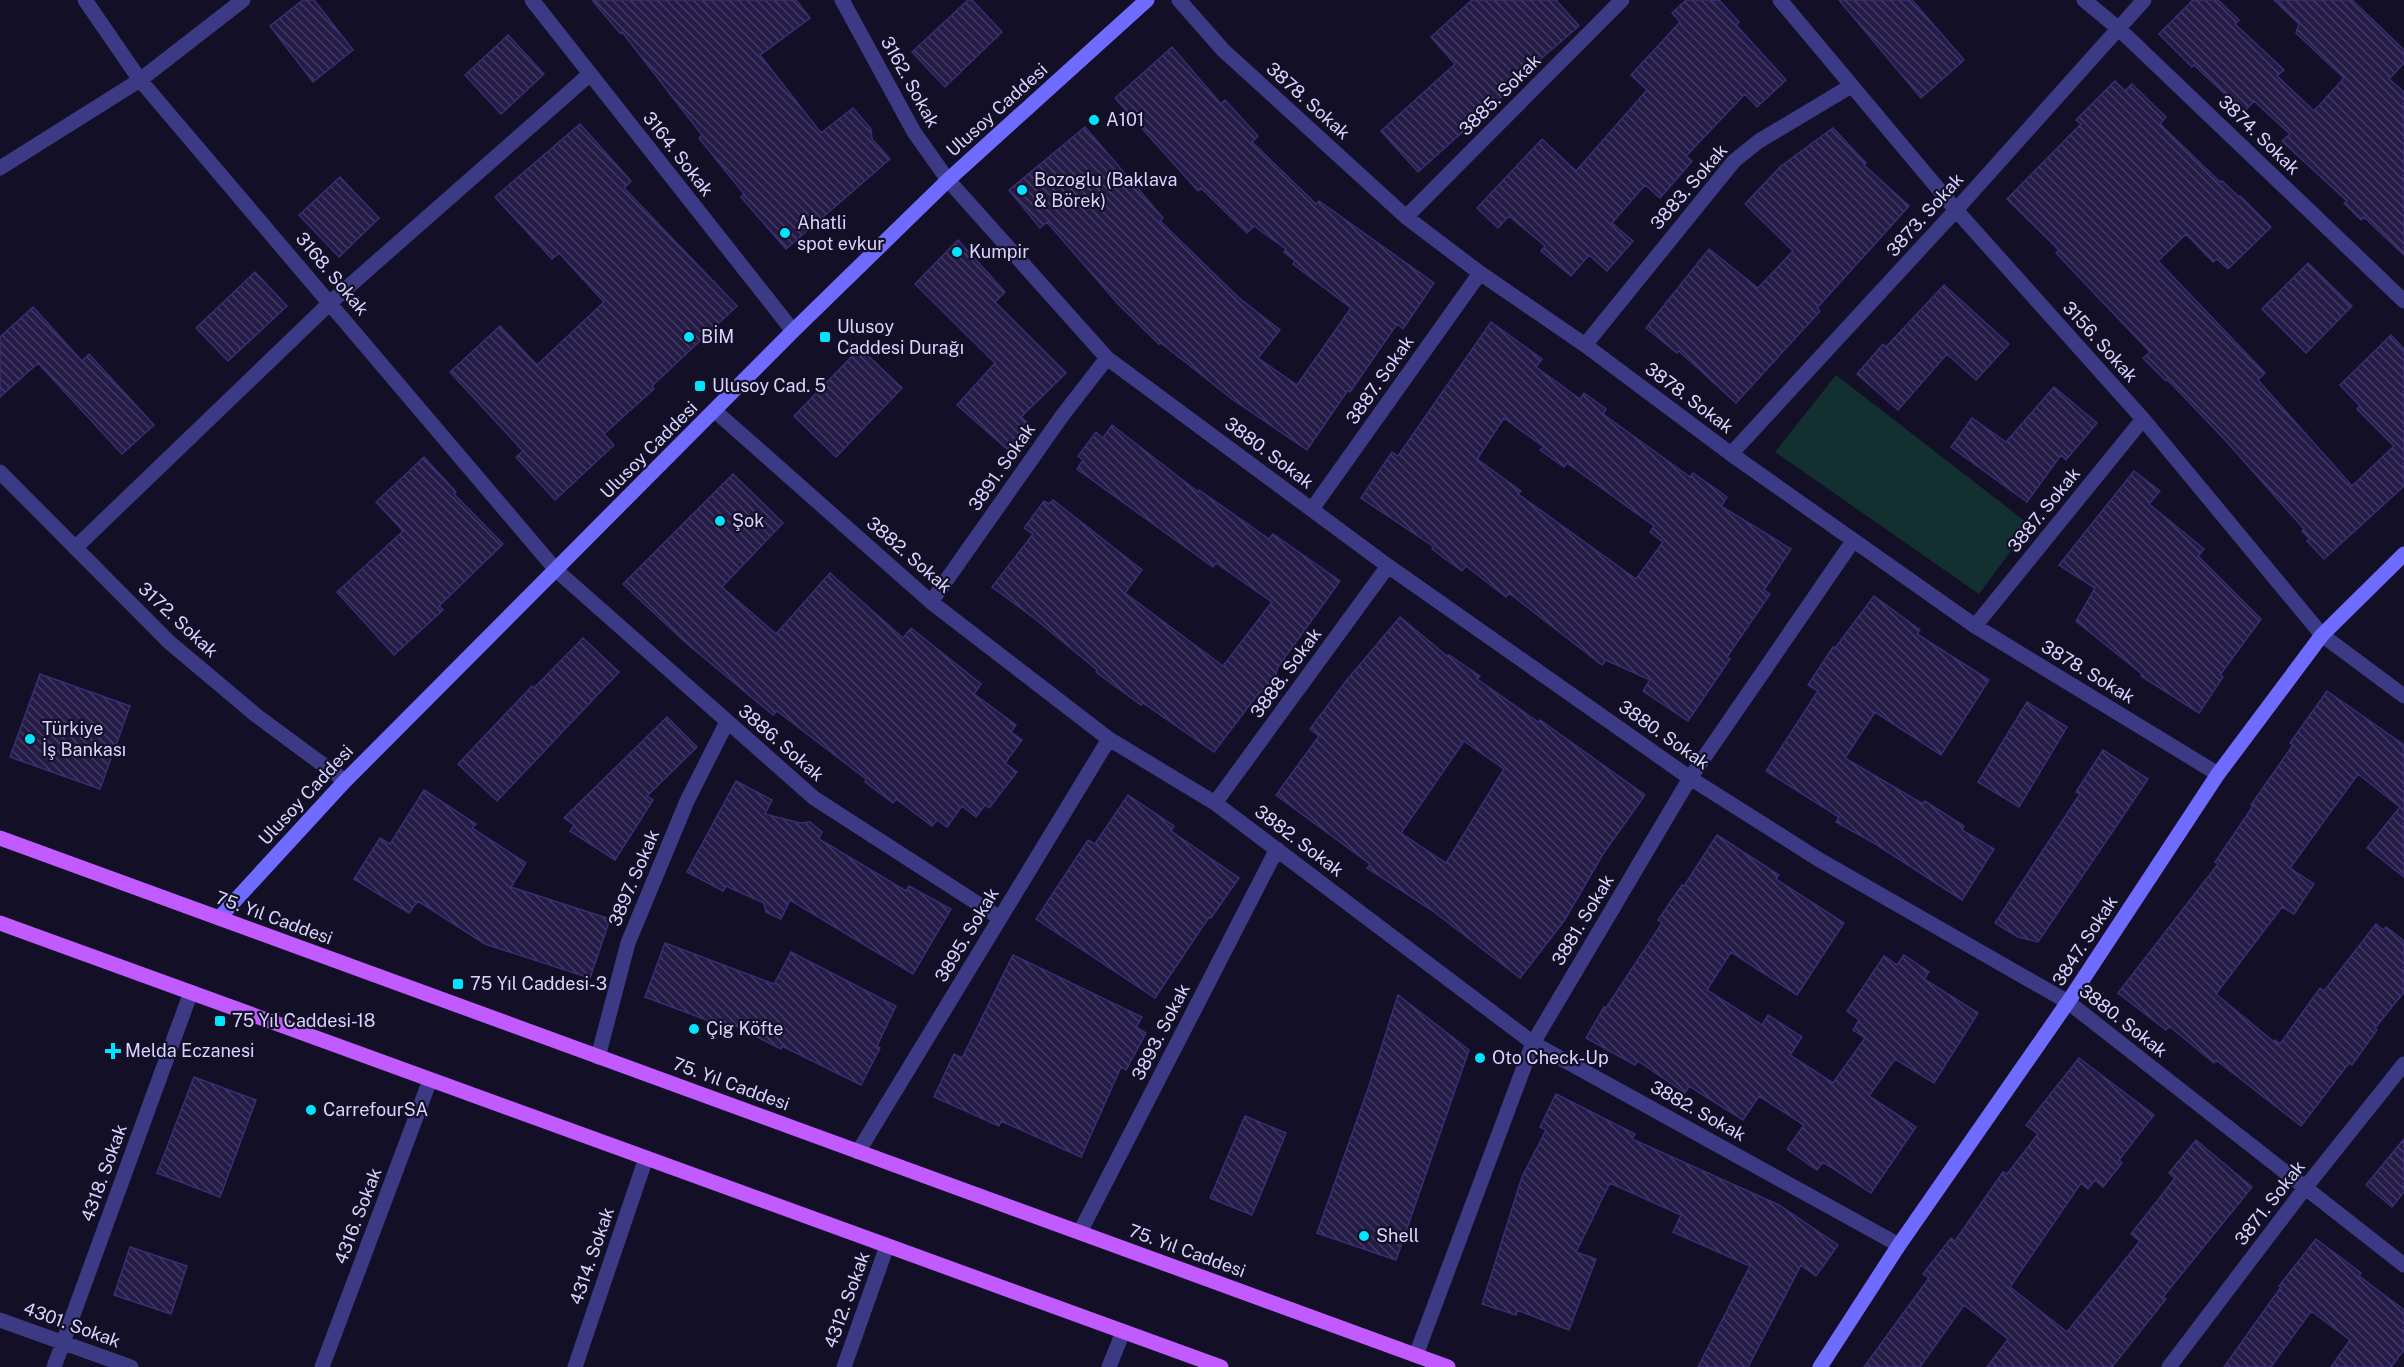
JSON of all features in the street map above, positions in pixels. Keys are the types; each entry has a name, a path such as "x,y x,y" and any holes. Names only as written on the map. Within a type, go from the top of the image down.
{"main road":[{"name":"75. Yıl Caddesi","path":"0,838 1448,1367"},
{"path":"0,923 1221,1367"}],"street":[{"name":"3168. Sokak","path":"85,0 140,80 331,302 556,570"},
{"path":"1,165 140,80 243,0"},
{"name":"3164. Sokak","path":"532,0 793,331"},
{"name":"3162. Sokak","path":"842,0 914,132 948,180"},
{"name":"Ulusoy Caddesi","path":"219,918 345,780 793,331 948,180 1147,0"},
{"name":"3878. Sokak","path":"1179,0 1223,50 1406,217 1480,273 1585,345 1731,454 1975,626 2218,774"},
{"name":"3885. Sokak","path":"1406,217 1622,0"},
{"name":"3156. Sokak","path":"1780,0 1956,210 2143,419 2322,635 2404,696"},
{"name":"3874. Sokak","path":"2084,0 2119,29 2404,301"},
{"name":"3873. Sokak","path":"1731,454 1956,210 2144,0"},
{"path":"75,548 331,302 590,74"},
{"name":"3883. Sokak","path":"1585,345 1734,161 1759,141 1851,86"},
{"name":"3880. Sokak","path":"948,180 1107,358 1388,566 1690,778 1818,859 2068,1002 2404,1265"},
{"name":"3887. Sokak","path":"1312,510 1480,273"},
{"name":"3891. Sokak","path":"931,602 1062,416 1107,358"},
{"name":"3882. Sokak","path":"715,411 931,602 1108,739 1215,803 1533,1042 1899,1245"},
{"name":"3887. Sokak","path":"1975,626 2143,419"},
{"name":"3172. Sokak","path":"0,472 169,642 257,716 345,780"},
{"name":"3881. Sokak","path":"1416,1355 1533,1042 1690,778 1853,541"},
{"name":"3847. Sokak","path":"1820,1367 1899,1245 2068,1002 2218,774 2322,635 2404,554"},
{"name":"3888. Sokak","path":"1215,803 1388,566"},
{"name":"3886. Sokak","path":"556,570 814,798 1000,918"},
{"name":"3897. Sokak","path":"598,1057 628,943 687,801 727,722"},
{"name":"3895. Sokak","path":"858,1152 1108,739"},
{"name":"3893. Sokak","path":"1080,1233 1277,849"},
{"name":"4318. Sokak","path":"54,1367 191,993"},
{"name":"3871. Sokak","path":"2169,1367 2305,1188 2404,1064"},
{"name":"4316. Sokak","path":"322,1367 430,1080"},
{"name":"4314. Sokak","path":"575,1367 646,1158"},
{"name":"4312. Sokak","path":"844,1367 887,1246"},
{"name":"4301. Sokak","path":"0,1320 131,1367"},
{"path":"1109,1367 1123,1332"}],"green space":[{"path":"1836,375 2030,525 1979,594 1775,452"}],"building":[{"path":"303,0 314,0 353,50 313,82 270,26"},
{"path":"592,0 796,0 810,18 760,55 821,133 853,108 871,129 872,139 890,159 786,249 741,197 744,194 699,138 702,135 622,32 620,33"},
{"path":"968,0 972,0 1002,32 945,87 912,52"},
{"path":"1472,0 1556,0 1579,26 1514,82 1516,84 1418,172 1381,131 1455,64 1431,37"},
{"path":"1686,0 1719,0 1739,22 1736,25 1786,80 1757,107 1745,94 1686,156 1692,161 1660,198 1645,185 1612,223 1633,241 1607,271 1589,255 1571,276 1541,251 1545,246 1509,216 1498,228 1477,208 1542,139 1576,171 1647,90 1631,75 1680,22 1672,13"},
{"path":"1839,0 1912,0 1964,60 1921,98"},
{"path":"2193,0 2218,0 2239,20 2235,24 2284,70 2277,76 2314,111 2344,78 2296,33 2299,24 2274,0 2352,0 2404,50 2404,63 2389,79 2404,92 2404,255 2364,217 2361,220 2344,203 2347,201 2282,141 2290,134 2254,101 2244,112 2194,65 2192,67 2159,34"},
{"path":"508,35 544,74 501,114 465,75"},
{"path":"1172,47 1221,104 1225,100 1258,136 1252,142 1316,204 1319,201 1434,283 1403,329 1397,324 1307,450 1232,399 1161,343 1159,344 1118,304 1047,222 1040,228 1009,190 1085,127 1163,218 1160,221 1238,297 1280,330 1258,358 1297,385 1351,308 1293,264 1295,261 1284,252 1286,249 1254,226 1247,233 1201,188 1198,191 1115,98"},
{"path":"2115,81 2125,91 2132,84 2166,117 2160,124 2271,227 2228,269 2217,259 2213,262 2186,234 2158,261 2265,373 2258,380 2352,486 2394,446 2357,409 2360,406 2340,385 2391,335 2404,349 2404,486 2324,559 2307,541 2310,539 2302,531 2304,529 2226,441 2167,379 2166,381 2143,358 2150,352 2056,253 2059,250 2007,199 2081,124 2076,120"},
{"path":"580,124 631,181 624,188 737,306 652,386 654,389 604,434 614,445 555,500 516,457 523,451 450,372 500,326 537,365 604,302 559,253 552,259 495,197"},
{"path":"1833,128 1866,163 1864,165 1909,206 1817,308 1820,311 1736,403 1679,351 1677,353 1646,328 1709,249 1758,288 1793,251 1745,204 1781,166"},
{"path":"340,177 379,218 339,257 299,215"},
{"path":"958,240 1005,292 995,302 1066,373 1021,417 1030,425 1007,449 957,405 995,363 915,284"},
{"path":"2308,263 2352,306 2306,353 2262,309"},
{"path":"255,272 287,306 228,361 196,328"},
{"path":"1944,285 2009,344 1976,380 1947,354 1898,410 1857,374 1883,344 1886,347"},
{"path":"33,307 82,361 89,354 154,425 122,454 38,363 0,397 0,337"},
{"path":"1491,322 1542,359 1536,367 1580,399 1584,393 1606,409 1603,414 1690,477 1693,473 1727,497 1721,506 1791,549 1764,590 1770,594 1727,657 1730,659 1688,721 1643,691 1650,680 1606,660 1602,665 1509,593 1506,597 1466,566 1462,571 1432,549 1434,547 1361,498 1392,452 1398,456","holes":["1504,418 1544,447 1540,450 1564,467 1567,463 1654,526 1650,532 1663,542 1636,579 1518,494 1521,491 1477,459"]},
{"path":"860,348 902,388 836,457 794,416"},
{"path":"2054,387 2097,423 2066,460 2061,455 2027,502 1951,447 1972,418 2006,442"},
{"path":"1112,425 1198,492 1199,490 1269,539 1273,534 1340,581 1278,667 1273,684 1258,694 1214,752 1143,703 1141,705 1096,672 1097,670 1034,618 992,587 1033,534 1024,528 1044,501 1049,504 1053,500 1142,570 1125,593 1223,666 1272,602 1216,563 1213,567 1077,469 1083,460 1078,456 1096,432 1103,438"},
{"path":"424,457 456,492 454,494 503,544 439,606 443,610 394,655 337,592 403,531 376,502"},
{"path":"2134,471 2160,491 2149,504 2204,549 2198,556 2261,619 2220,675 2223,677 2199,713 2141,676 2142,674 2076,621 2095,588 2059,565"},
{"path":"733,474 783,523 722,587 776,634 830,573 903,638 911,628 981,684 974,694 1016,725 1011,732 1022,740 1005,763 1017,772 989,808 985,805 976,817 962,806 947,827 937,820 932,826 896,799 893,803 865,782 866,779 777,711 773,715 685,642 623,584"},
{"path":"1874,596 1920,630 1917,634 1989,680 1941,755 1875,712 1845,758 1923,804 1925,801 1964,826 1962,830 1994,849 1962,900 1874,843 1836,822 1839,817 1766,771 1818,691 1808,685 1833,647 1835,648"},
{"path":"1400,617 1447,656 1449,655 1480,676 1477,679 1538,722 1540,720 1645,795 1603,854 1564,921 1520,978 1433,911 1367,868 1370,864 1276,795 1319,736 1310,729 1346,681","holes":["1464,741 1504,769 1446,863 1401,833"]},
{"path":"583,638 619,672 497,801 458,764 532,686 534,688"},
{"path":"40,674 130,706 100,789 10,757"},
{"path":"2327,691 2404,745 2404,877 2367,848 2400,807 2358,774 2290,868 2314,884 2294,914 2282,907 2216,994 2274,1042 2275,1040 2280,1044 2320,988 2324,991 2376,924 2383,930 2386,927 2404,941 2404,992 2375,1028 2377,1030 2352,1065 2349,1063 2301,1126 2216,1060 2214,1063 2169,1026 2166,1030 2118,993 2218,864 2215,862 2293,745 2290,743"},
{"path":"2027,702 2067,727 2019,807 1978,782"},
{"path":"667,717 697,747 647,796 653,800 615,860 570,831 574,825 564,818"},
{"path":"2103,750 2148,779 2038,942 2018,937 1995,923 2080,794 2076,792"},
{"path":"736,781 772,800 765,814 800,823 810,822 822,832 819,839 906,891 909,886 951,909 913,974 790,900 781,919 766,912 764,903 726,886 723,891 687,872"},
{"path":"424,790 476,824 472,828 526,863 511,887 610,919 590,978 485,944 418,901 409,913 354,879 380,838 390,844"},
{"path":"1128,795 1174,826 1171,831 1239,878 1211,918 1209,917 1155,998 1036,919 1088,840 1095,844"},
{"path":"1717,835 1779,875 1776,879 1844,923 1797,995 1731,952 1707,990 1762,1025 1768,1015 1802,1037 1790,1055 1833,1083 1865,1038 1853,1030 1859,1020 1847,1011 1884,956 1897,965 1904,955 1929,972 1924,979 1978,1013 1934,1083 1895,1059 1869,1096 1916,1127 1871,1193 1823,1162 1817,1170 1787,1149 1804,1125 1759,1096 1743,1120 1689,1086 1685,1093 1638,1061 1635,1065 1586,1038 1604,1007 1606,1008 1662,923 1658,920 1682,885 1684,886"},
{"path":"665,943 774,984 791,952 896,1006 877,1046 880,1048 861,1085 730,1023 728,1028 645,997"},
{"path":"1013,955 1142,1017 1136,1027 1146,1033 1126,1070 1121,1067 1081,1157 1001,1121 999,1126 934,1097 954,1054 962,1058"},
{"path":"1398,995 1469,1050 1396,1260 1317,1233 1369,1086"},
{"path":"2079,1058 2154,1115 2119,1160 2122,1163 2103,1187 2095,1180 2088,1189 2081,1183 2010,1287 2067,1332 2140,1241 2131,1234 2175,1178 2169,1173 2196,1140 2252,1187 2163,1297 2166,1299 2112,1367 1987,1367 2008,1339 1964,1305 1920,1367 1864,1367 1929,1278 1923,1274 1951,1238 1955,1241 2003,1172 2007,1174 2038,1134 2026,1125"},
{"path":"194,1077 256,1100 220,1197 157,1173"},
{"path":"1556,1094 1635,1134 1632,1139 1779,1205 1838,1245 1816,1276 1801,1265 1748,1367 1698,1367 1750,1266 1673,1232 1681,1215 1610,1183 1576,1252 1596,1259 1569,1330 1517,1310 1516,1315 1482,1304 1522,1177 1546,1130 1540,1127"},
{"path":"1245,1116 1286,1133 1252,1215 1210,1198"},
{"path":"2404,1139 2404,1192 2392,1207 2366,1185"},
{"path":"2316,1239 2404,1310 2404,1350 2391,1367 2331,1367 2350,1340 2311,1311 2271,1367 2224,1367 2281,1287 2279,1286"},
{"path":"130,1247 187,1266 171,1314 114,1295"}],"place":[{"name":"A101","path":"1094,120"},
{"name":"Bozoglu (Baklava & Börek)","path":"1022,190"},
{"name":"Ahatli spot evkur","path":"785,233"},
{"name":"Kumpir","path":"957,252"},
{"name":"BİM","path":"689,337"},
{"name":"Ulusoy Caddesi Durağı","path":"825,337"},
{"name":"Ulusoy Cad. 5","path":"700,386"},
{"name":"Şok","path":"720,521"},
{"name":"Türkiye İş Bankası","path":"30,739"},
{"name":"75 Yıl Caddesi-3","path":"458,984"},
{"name":"75 Yıl Caddesi-18","path":"220,1021"},
{"name":"Çig Köfte","path":"694,1029"},
{"name":"Melda Eczanesi","path":"113,1051"},
{"name":"Oto Check-Up","path":"1480,1058"},
{"name":"CarrefourSA","path":"311,1110"},
{"name":"Shell","path":"1364,1236"}]}
